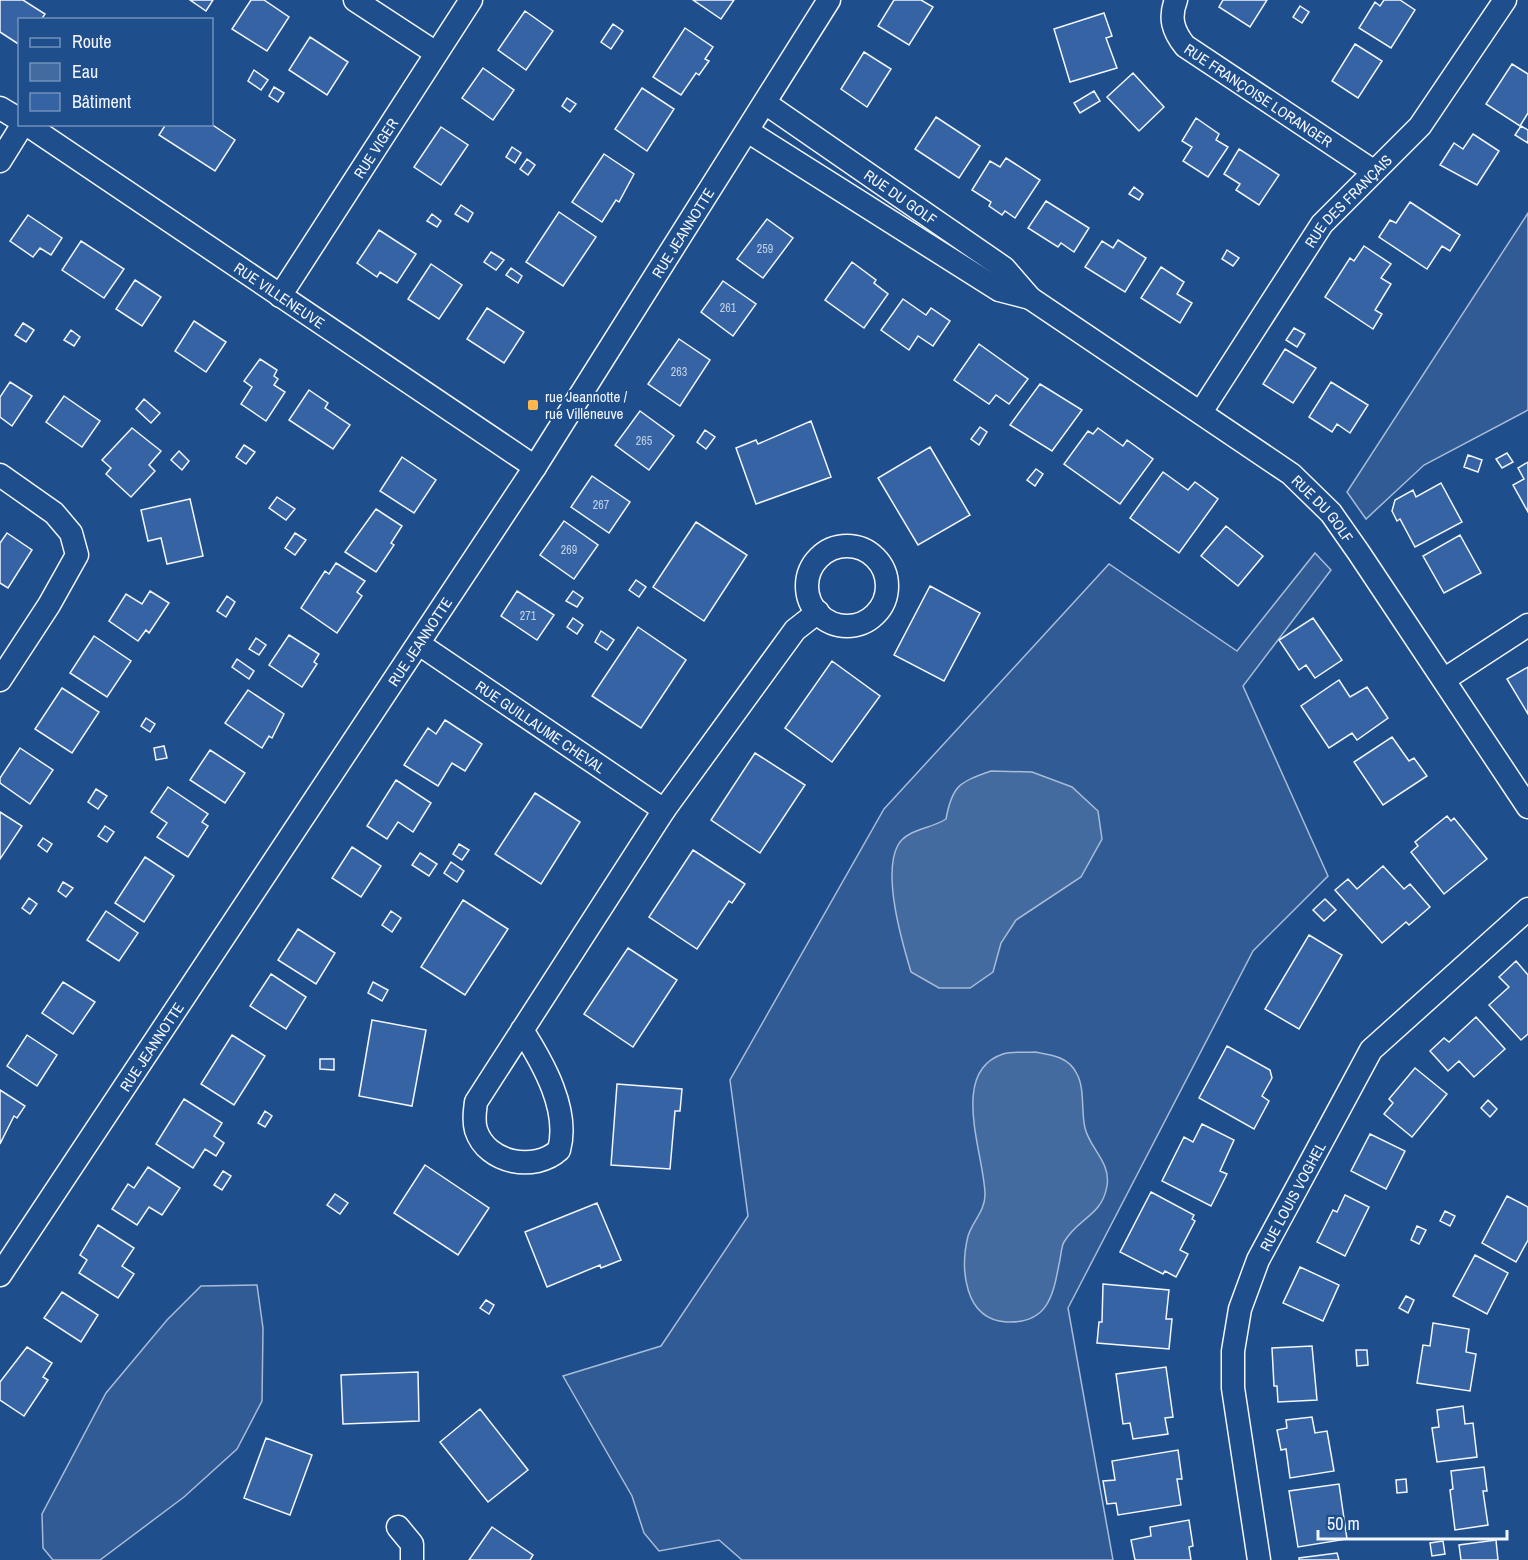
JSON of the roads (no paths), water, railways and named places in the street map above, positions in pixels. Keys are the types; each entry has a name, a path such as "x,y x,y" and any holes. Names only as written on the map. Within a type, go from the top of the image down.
{"street":[{"path":"355,0 436,53"},
{"name":"RUE VIGER","path":"280,296 471,0"},
{"name":"RUE JEANNOTTE","path":"0,1275 535,467 829,0"},
{"name":"RUE FRANÇOISE LORANGER","path":"1176,0 1172,17 1175,34 1185,46 1373,171"},
{"name":"RUE DES FRANÇAIS","path":"1201,412 1322,224 1420,126 1505,0"},
{"name":"RUE DU GOLF","path":"765,103 1004,268 1030,298 1291,474 1331,513 1445,679 1528,807"},
{"path":"0,108 18,119"},
{"path":"0,161 23,126"},
{"name":"RUE VILLENEUVE","path":"27,126 535,467"},
{"name":"RUE DU GOLF","path":"748,132 999,290 1030,298"},
{"path":"0,475 54,513 72,532 77,555 50,605 0,680"},
{"path":"522,1030 535,1050 563,1123 559,1150 549,1160 532,1163 516,1162 494,1154 481,1138 474,1118 476,1101 664,810 795,630 818,612"},
{"path":"1445,679 1528,625"},
{"name":"RUE GUILLAUME CHEVAL","path":"419,644 664,810"},
{"name":"RUE LOUIS VOGHEL","path":"1259,1560 1233,1388 1233,1351 1240,1309 1258,1260 1371,1050 1528,909"},
{"path":"398,1527 412,1544 412,1560"}],"water":[{"path":"991,771 1032,772 1072,787 1098,811 1102,839 1081,877 1016,920 1001,943 993,972 970,988 939,988 911,972 895,908 892,873 894,858 898,845 907,836 946,819 951,799 959,786"},
{"path":"1035,1052 1065,1060 1074,1068 1081,1087 1085,1128 1106,1170 1107,1186 1095,1211 1076,1227 1064,1242 1054,1287 1046,1306 1031,1318 1006,1322 992,1319 981,1312 973,1302 965,1277 968,1236 981,1211 985,1195 973,1117 973,1096 977,1078 986,1064 1003,1054"}],"place":[{"name":"rue Jeannotte / rue Villeneuve","path":"533,405"}]}
